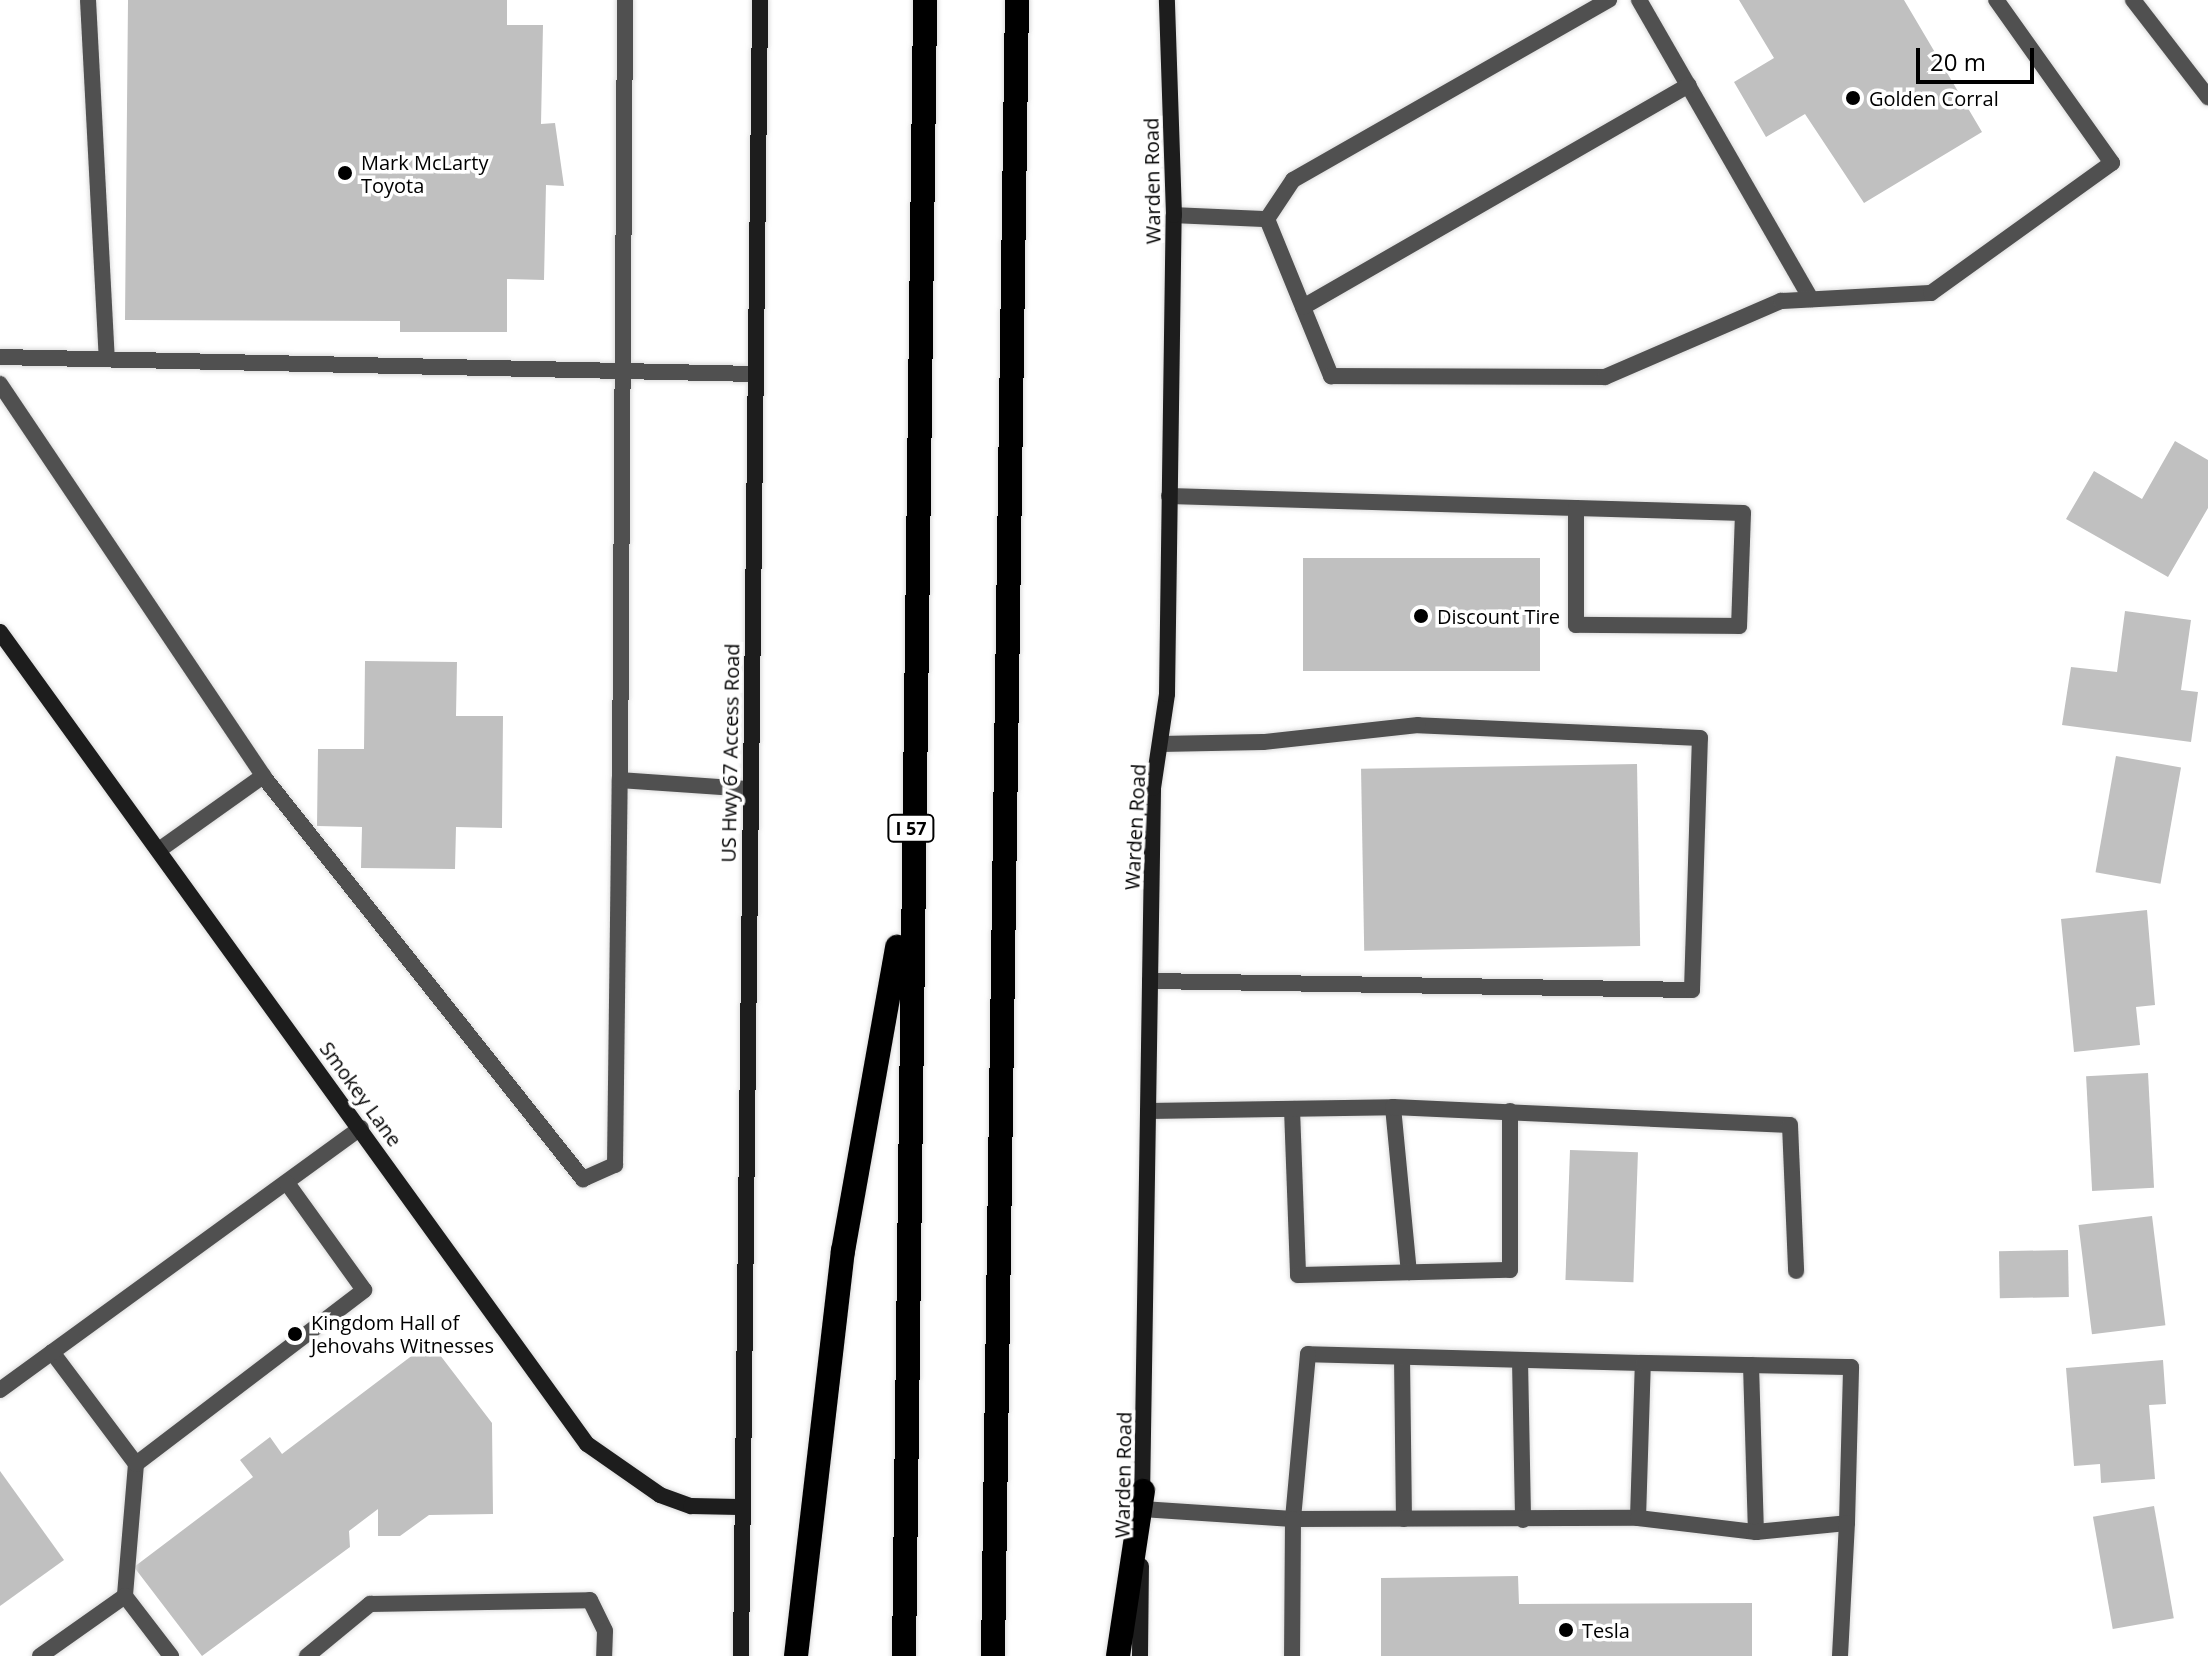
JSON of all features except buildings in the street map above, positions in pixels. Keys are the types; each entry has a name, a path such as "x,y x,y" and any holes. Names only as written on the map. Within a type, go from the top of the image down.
{"highway":[{"name":"I 57","path":"904,1656 909,878 925,0"},
{"path":"993,1656 1017,0"},
{"path":"796,1656 843,1251 909,878"},
{"path":"1118,1656 1142,1500"}],"main road":[{"name":"US Hwy 67 Access Road","path":"741,1656 739,1507 760,0"},
{"name":"Warden Road","path":"1140,1656 1150,981 1169,496 1174,215 1167,0"},
{"name":"Smokey Lane","path":"0,632 587,1444 660,1495 691,1506 739,1507"}],"lane":[{"path":"88,0 107,358"},
{"path":"0,384 263,776 583,1179 615,1165 625,0"},
{"path":"1267,219 1293,180 1609,0"},
{"path":"1639,0 1811,299"},
{"path":"1267,219 1331,376 1605,377 1781,301 1931,293 2112,163 1996,0"},
{"path":"2133,0 2208,97"},
{"path":"1303,307 1689,85"},
{"path":"1174,215 1267,219"},
{"path":"0,357 755,374"},
{"path":"1169,496 1576,508 1743,513 1739,626 1576,625 1576,508"},
{"path":"1150,981 1692,990 1700,738 1418,725 1263,742 1160,744"},
{"path":"159,850 263,776"},
{"path":"620,780 750,789"},
{"path":"1148,1111 1393,1107 1790,1125 1796,1271"},
{"path":"1393,1107 1409,1272"},
{"path":"1292,1109 1298,1275 1510,1270 1510,1111"},
{"path":"0,1390 361,1128"},
{"path":"136,1464 364,1290 287,1183"},
{"path":"52,1352 136,1464 125,1596 171,1656"},
{"path":"1292,1656 1293,1519 1308,1354 1851,1367 1840,1656"},
{"path":"1402,1357 1404,1519"},
{"path":"1520,1360 1523,1520"},
{"path":"1638,1518 1643,1363"},
{"path":"1751,1365 1756,1532"},
{"path":"1142,1500 1293,1519 1638,1518 1756,1532 1847,1523"},
{"path":"40,1656 125,1596"},
{"path":"307,1656 370,1604 590,1600 605,1631 604,1656"}],"place":[{"name":"Golden Corral","path":"1853,98"},
{"name":"Mark McLarty Toyota","path":"345,173"},
{"name":"Discount Tire","path":"1421,616"},
{"name":"Kingdom Hall of Jehovahs Witnesses","path":"295,1334"},
{"name":"Tesla","path":"1566,1630"}]}
